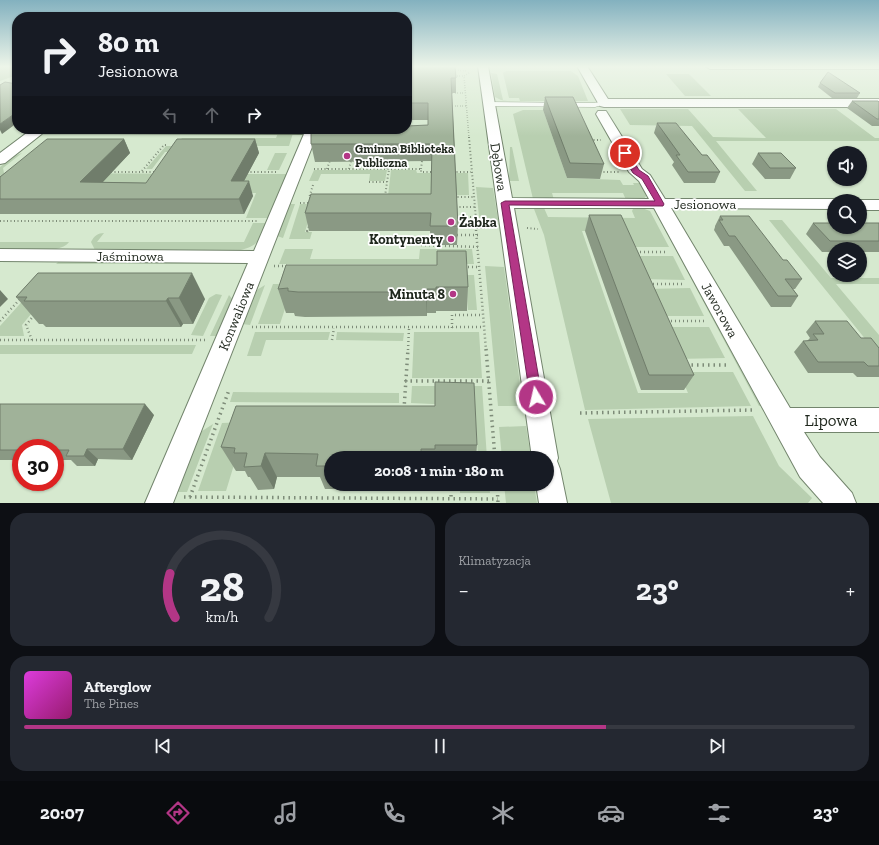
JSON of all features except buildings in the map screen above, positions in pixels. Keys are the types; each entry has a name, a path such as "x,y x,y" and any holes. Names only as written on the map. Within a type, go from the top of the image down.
{"street":[{"name":"Dębowa","path":"487,89 544,451"},
{"name":"Jaworowa","path":"594,89 636,172 645,178 810,467 823,484 842,503"},
{"path":"603,108 879,103"},
{"path":"0,160 34,134"},
{"name":"Konwaliowa","path":"160,502 311,134"},
{"name":"Jesionowa","path":"505,203 827,204"},
{"path":"867,205 879,205"},
{"name":"Jaśminowa","path":"0,255 260,257"},
{"name":"Lipowa","path":"782,420 879,420"},
{"path":"551,491 553,503"}],"lane":[{"path":"489,104 595,105 603,108"}],"path":[{"path":"465,89 471,172 478,235 483,328 494,451"},
{"path":"450,93 465,93"},
{"path":"447,106 466,106"},
{"path":"142,172 164,145 174,145 183,134"},
{"path":"327,169 332,155"},
{"path":"349,169 351,161"},
{"path":"387,161 385,197 392,197"},
{"path":"421,169 422,161"},
{"path":"359,169 360,163"},
{"path":"242,172 296,171 302,168 421,169 421,172 435,172"},
{"path":"110,172 157,172"},
{"path":"450,172 471,172"},
{"path":"369,182 387,182"},
{"path":"313,186 309,198 315,198"},
{"path":"450,197 474,197"},
{"path":"0,220 279,212 316,203"},
{"path":"456,208 475,207"},
{"path":"456,217 476,217"},
{"path":"307,232 309,225"},
{"path":"457,235 478,235"},
{"path":"421,245 478,247"},
{"path":"632,252 674,252"},
{"path":"646,284 691,284"},
{"path":"0,321 25,293"},
{"path":"32,340 26,325 36,313"},
{"path":"452,328 452,313 483,315"},
{"path":"663,321 710,321"},
{"path":"0,340 229,334 334,328 483,328"},
{"path":"332,340 334,328"},
{"path":"404,414 409,328"},
{"path":"681,365 734,365"},
{"path":"405,381 489,382"},
{"path":"580,413 758,410 782,420"},
{"path":"451,491 451,498"},
{"path":"160,502 190,497 451,498 498,501 497,491"}],"green space":[{"path":"494,89 501,89 503,100 511,102 501,100 495,97"},
{"path":"507,89 583,89 588,101 520,101 519,98 509,98"},
{"path":"679,89 704,89 711,96 685,96"},
{"path":"620,109 688,109 713,137 766,138 738,109 836,109 875,138 879,138 879,141 716,141 757,191 745,191 692,126 630,125"},
{"path":"523,110 543,110 567,178 620,180 623,185 642,183 648,194 643,200 626,200 623,193 552,193 554,200 533,199 513,114"},
{"path":"278,134 293,134 289,146 257,146 253,152 165,152 152,169 146,169 166,146 176,146 182,138 276,138"},
{"path":"510,147 512,147 519,181 509,181"},
{"path":"22,153 3,168 4,173 288,174 269,218 246,218 256,193 0,192 0,167 14,156"},
{"path":"275,153 287,153 279,170 267,170"},
{"path":"314,170 387,170 385,181 369,181 370,174 321,174 318,181 309,181"},
{"path":"391,170 416,170 417,173 468,173 469,195 388,196"},
{"path":"476,187 493,188 499,226 480,226"},
{"path":"289,204 295,204 283,238 277,236"},
{"path":"300,204 313,204 305,232 312,232 310,239 289,239"},
{"path":"544,208 548,217 635,218 632,211 633,209 642,208 650,211 669,247 627,247 620,231 582,231 638,393 688,393 679,372 733,372 751,406 585,410 544,235 534,209"},
{"path":"656,213 665,220 765,405 759,406"},
{"path":"769,220 782,220 827,273 827,282 867,282 867,278 879,278 879,284 836,284 879,335 879,356"},
{"path":"253,223 267,223 263,234 258,241 252,246 241,250 95,250 91,242 96,235 104,233 97,242 244,242"},
{"path":"0,242 69,242 57,249 26,251 0,250"},
{"path":"285,249 313,249 310,259 419,259 420,249 472,249 474,264 279,264"},
{"path":"631,256 673,256 685,280 641,279"},
{"path":"59,261 239,262 245,264 56,264"},
{"path":"485,266 504,267 523,406 498,406"},
{"path":"467,275 474,275 477,310 468,310"},
{"path":"273,284 293,284 280,324 258,324"},
{"path":"37,285 55,285 22,325 24,336 0,336 0,326"},
{"path":"265,285 250,325 242,324 255,291"},
{"path":"690,288 704,316 658,316 646,289"},
{"path":"216,294 222,295 203,336 191,335 209,298"},
{"path":"229,295 234,301 219,336 210,336"},
{"path":"663,327 709,327 725,358 675,359"},
{"path":"255,332 330,332 328,340 266,340 261,356 247,356"},
{"path":"337,332 404,333 403,341 336,340"},
{"path":"414,332 479,332 482,378 412,378"},
{"path":"0,345 196,345 192,354 0,354"},
{"path":"412,386 482,386 487,451 478,451 475,406 411,403"},
{"path":"233,392 399,393 399,403 230,402"},
{"path":"753,416 779,466 812,498 808,503 611,503 588,419"},
{"path":"247,422 226,491 198,491 222,423"},
{"path":"213,424 187,492 177,492 199,433"},
{"path":"526,426 530,451 501,451 499,427"},
{"path":"460,491 490,491 490,493 460,493"},
{"path":"505,491 535,491 537,503 506,503"}],"place":[{"name":"Gminna Biblioteka Publiczna","path":"347,156"},
{"name":"Żabka","path":"451,222"},
{"name":"Kontynenty","path":"451,239"},
{"name":"Minuta 8","path":"453,294"}],"route":[{"path":"536,397 505,203 660,204 645,178 636,172 625,153"}]}
